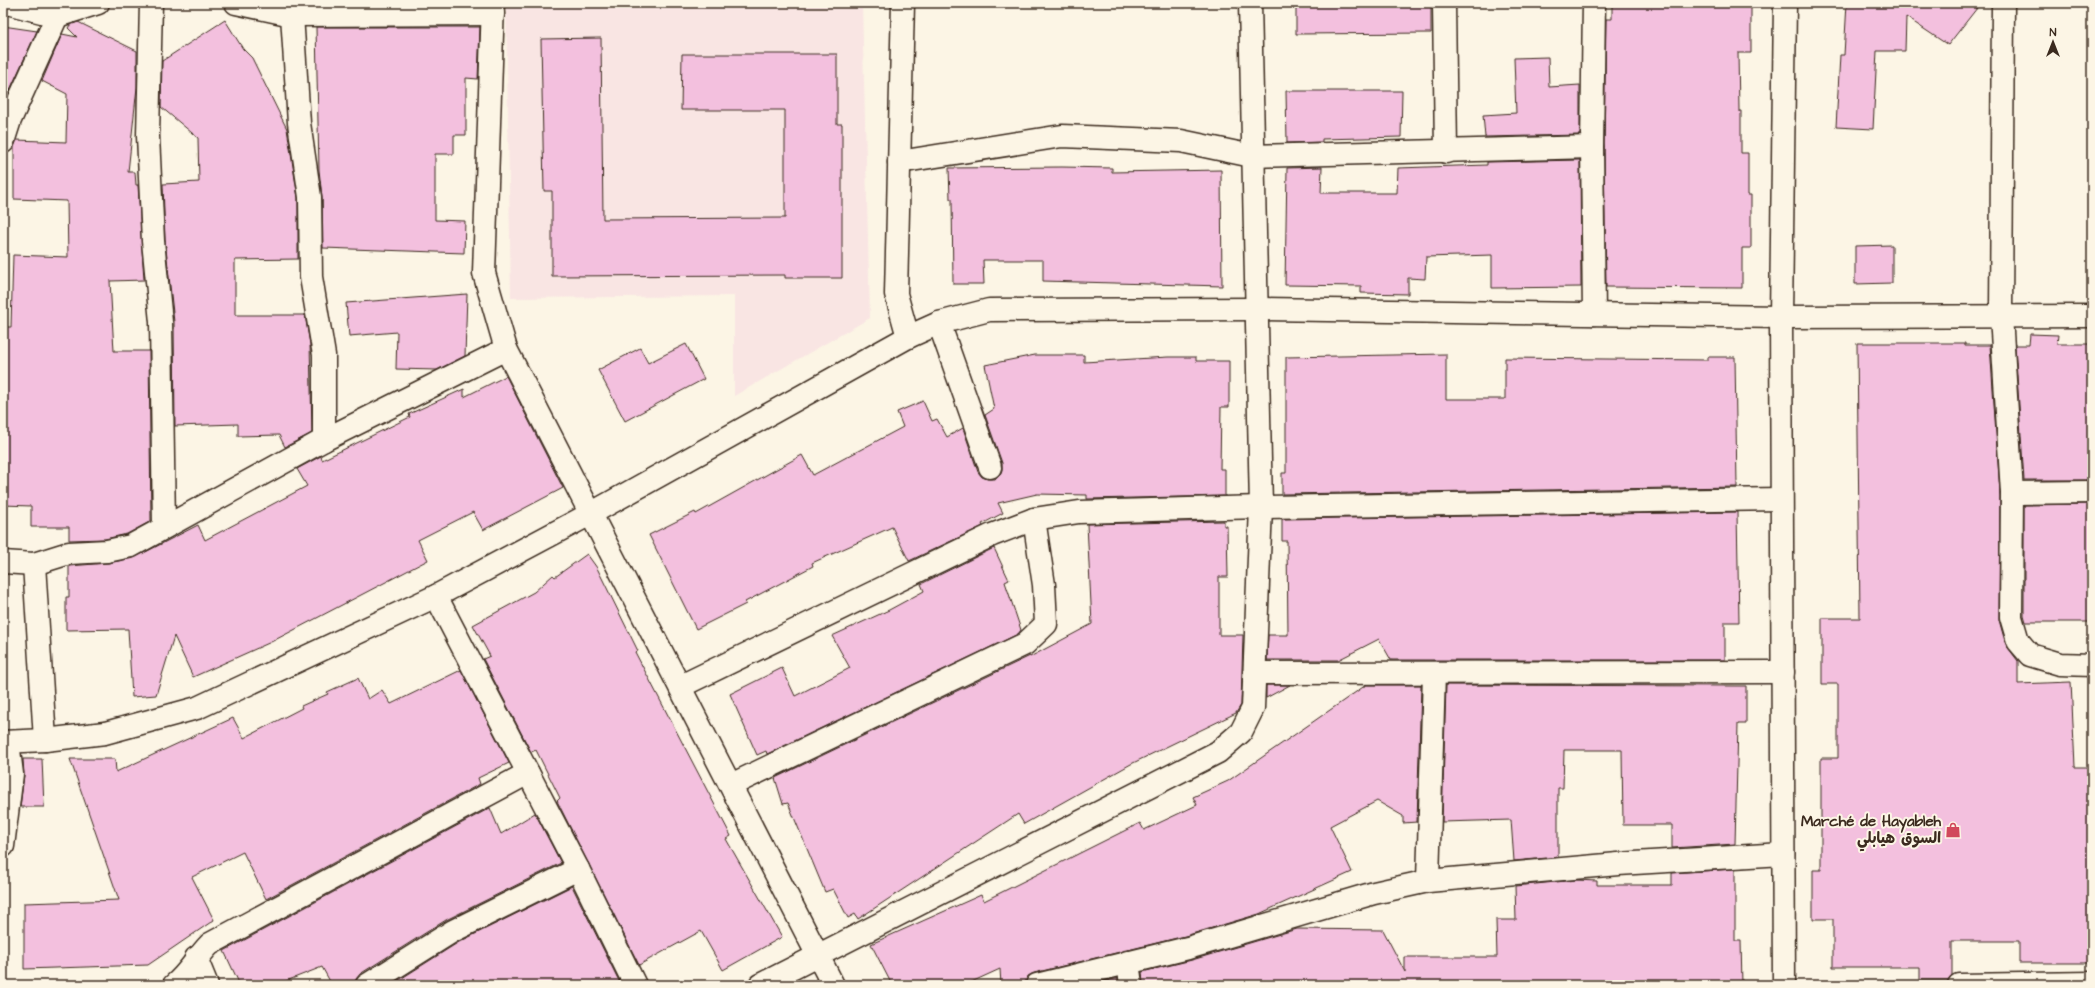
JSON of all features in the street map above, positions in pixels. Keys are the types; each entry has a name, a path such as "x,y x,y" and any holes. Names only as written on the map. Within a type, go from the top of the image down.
{"street":[{"path":"7,3 62,9 98,3"},
{"path":"150,3 148,136 153,241 161,322 164,527"},
{"path":"236,3 292,15 493,9 484,273 506,349 592,513 833,985"},
{"path":"903,3 896,294 908,337"},
{"path":"760,985 1218,752 1241,732 1253,708 1256,673 1261,507 1258,309 1252,156 1250,3"},
{"path":"1444,3 1446,152"},
{"path":"1594,3 1592,147 1594,314"},
{"path":"1784,985 1781,317 1785,3"},
{"path":"2003,3 2001,316 2012,494 2011,617 2018,641 2030,655 2060,664 2092,665"},
{"path":"3,142 10,120 62,9"},
{"path":"292,15 299,123 310,197 311,277 324,355 324,440"},
{"path":"899,162 1062,136 1181,141 1252,156 1592,147"},
{"path":"3,846 12,774 6,742 45,740 105,733 197,708 436,596 592,513 908,337 939,323 989,310 1258,309 1781,317 2092,316"},
{"path":"939,323 990,467"},
{"path":"3,562 34,564 69,552 107,551 131,546 324,440 506,349"},
{"path":"2012,494 2092,492"},
{"path":"680,686 992,535 1034,519 1080,512 1261,507 1781,499"},
{"path":"731,785 1025,644 1046,624 1044,585 1034,519"},
{"path":"34,564 45,740"},
{"path":"436,596 578,868 635,985"},
{"path":"1428,881 1434,672"},
{"path":"1256,673 1783,672"},
{"path":"174,985 184,977 196,958 210,944 528,773"},
{"path":"1037,985 1188,948 1374,893 1428,881 1618,864 1783,854"},
{"path":"367,985 453,931 578,868"},
{"path":"196,958 207,985"},
{"path":"1128,962 1131,985"},
{"path":"1959,985 2092,983"}],"shaded area":[{"path":"506,3 862,3 870,318 734,396 734,296 511,298"}],"building":[{"path":"1296,3 1431,3 1431,33 1296,34"},
{"path":"1612,3 1751,4 1751,53 1738,53 1739,111 1741,111 1741,153 1748,153 1748,195 1751,195 1751,248 1742,248 1742,288 1606,287 1604,147 1606,19 1612,19"},
{"path":"1847,3 1981,3 1948,45 1906,17 1905,51 1877,51 1873,129 1836,127 1840,55 1844,55"},
{"path":"225,20 243,49 252,58 287,129 298,198 298,259 235,260 235,315 305,315 310,344 312,433 285,447 279,435 238,436 238,424 175,426 174,322 165,240 163,184 199,182 198,138 161,107 162,61"},
{"path":"78,22 137,51 137,87 128,172 135,172 136,185 138,185 144,280 110,281 114,351 149,351 151,521 127,534 105,539 69,540 69,527 31,527 31,506 3,505 3,327 11,327 13,255 68,257 67,201 14,199 14,147 17,140 66,142 67,94 42,81 62,34 77,37 68,28 70,25"},
{"path":"3,26 37,31 3,105"},
{"path":"316,27 480,27 478,79 466,78 466,135 454,135 454,154 435,154 435,220 465,221 464,253 323,248 322,197 319,170"},
{"path":"601,38 603,219 785,218 785,110 681,110 682,54 837,54 837,124 842,124 842,278 785,278 785,275 552,276 552,191 544,191 541,39"},
{"path":"1548,57 1549,87 1580,85 1580,135 1485,137 1483,115 1516,113 1514,58"},
{"path":"1286,91 1402,91 1401,137 1322,139 1322,142 1287,143"},
{"path":"1580,160 1581,287 1492,288 1492,255 1426,257 1425,279 1408,278 1408,294 1361,293 1361,286 1285,285 1287,168 1322,167 1321,193 1397,193 1398,168 1487,165 1487,162"},
{"path":"949,168 1112,168 1112,172 1221,170 1222,286 1043,281 1043,260 983,260 984,284 953,284 952,199 950,199"},
{"path":"1892,245 1892,283 1855,284 1855,246"},
{"path":"467,294 465,356 437,370 396,369 397,332 349,336 346,303"},
{"path":"2030,334 2058,335 2057,344 2092,344 2092,480 2024,480 2015,345 2029,345"},
{"path":"1857,343 1965,343 1965,345 1990,345 2000,493 1999,620 2006,645 2018,661 2018,684 2071,682 2075,767 2092,767 2092,963 2019,963 2019,941 1952,941 1952,975 1948,980 1920,980 1920,967 1833,967 1833,919 1813,919 1813,870 1821,870 1821,758 1838,758 1838,684 1822,684 1822,618 1860,618"},
{"path":"686,344 704,379 625,421 598,370 640,348 648,363"},
{"path":"1446,354 1446,399 1505,399 1505,358 1708,360 1708,357 1735,357 1737,487 1282,494 1282,473 1286,473 1286,357"},
{"path":"1035,355 1084,355 1084,362 1168,357 1196,357 1196,361 1229,361 1229,407 1221,407 1220,469 1225,469 1225,496 1087,499 1087,495 1037,494 998,503 1003,513 982,524 983,526 909,561 892,527 812,563 813,566 745,602 746,604 696,629 649,535 695,512 696,514 802,455 813,475 903,427 897,412 923,401 932,421 937,419 947,437 963,428 978,472 982,477 987,479 995,479 1000,475 1002,463 985,415 994,409 985,365"},
{"path":"506,376 563,488 483,530 473,512 418,540 428,560 271,642 193,677 174,636 156,695 132,697 128,629 66,630 66,597 69,597 69,566 108,563 134,558 198,525 205,540 307,486 297,469 321,456 322,460 410,417 409,414 464,389 464,397"},
{"path":"2092,504 2092,622 2026,622 2024,615 2024,505"},
{"path":"1737,512 1739,622 1725,622 1725,660 1391,660 1379,639 1338,660 1267,660 1268,635 1288,635 1287,541 1282,541 1282,519"},
{"path":"1224,521 1224,526 1227,526 1228,577 1219,577 1219,635 1243,635 1241,705 1236,713 1131,764 1024,824 1018,814 858,919 855,914 848,918 833,889 825,892 788,803 783,804 775,778 1030,657 1092,624 1087,524"},
{"path":"994,548 1009,580 1005,582 1021,630 1018,634 767,754 766,751 757,755 730,694 782,668 795,696 850,668 832,636 889,610 924,591 921,584"},
{"path":"587,554 597,568 638,651 635,652 731,836 726,839 782,937 723,970 701,931 639,965 557,801 560,798 536,750 531,752 483,659 490,656 473,625 534,592 553,575 555,577"},
{"path":"461,670 509,763 478,778 480,784 266,899 243,852 192,877 214,920 148,965 24,969 24,903 119,900 70,759 115,759 116,772 233,718 244,738 302,708 301,706 328,694 327,692 358,678 368,699 382,690 391,704"},
{"path":"1266,685 1290,685 1266,698"},
{"path":"1366,685 1421,685 1417,822 1403,823 1403,816 1377,801 1330,826 1352,872 1259,914 1185,936 1034,973 1028,976 1025,985 1001,985 1000,969 965,985 892,985 871,944 981,895 984,901 1140,823 1144,830 1197,805 1193,797 1228,781"},
{"path":"1446,685 1746,686 1746,724 1738,724 1735,844 1672,848 1672,825 1623,825 1622,750 1564,750 1563,788 1558,788 1558,857 1514,861 1511,820 1442,822"},
{"path":"23,759 42,759 44,807 20,807 24,775"},
{"path":"490,808 501,834 535,813 561,863 446,920 360,974 356,979 355,985 332,985 322,967 276,985 240,985 224,951"},
{"path":"1735,869 1735,941 1741,941 1742,985 1143,985 1142,972 1192,960 1297,929 1383,930 1405,972 1405,957 1497,957 1496,920 1516,920 1515,886 1576,880 1597,881 1597,885 1672,885 1672,873"},
{"path":"572,886 621,985 391,985 459,942"},
{"path":"1118,978 1118,985 1090,985"}],"place":[{"name":"Marché de Hayableh السوق هيابلي","path":"1953,830"}]}
